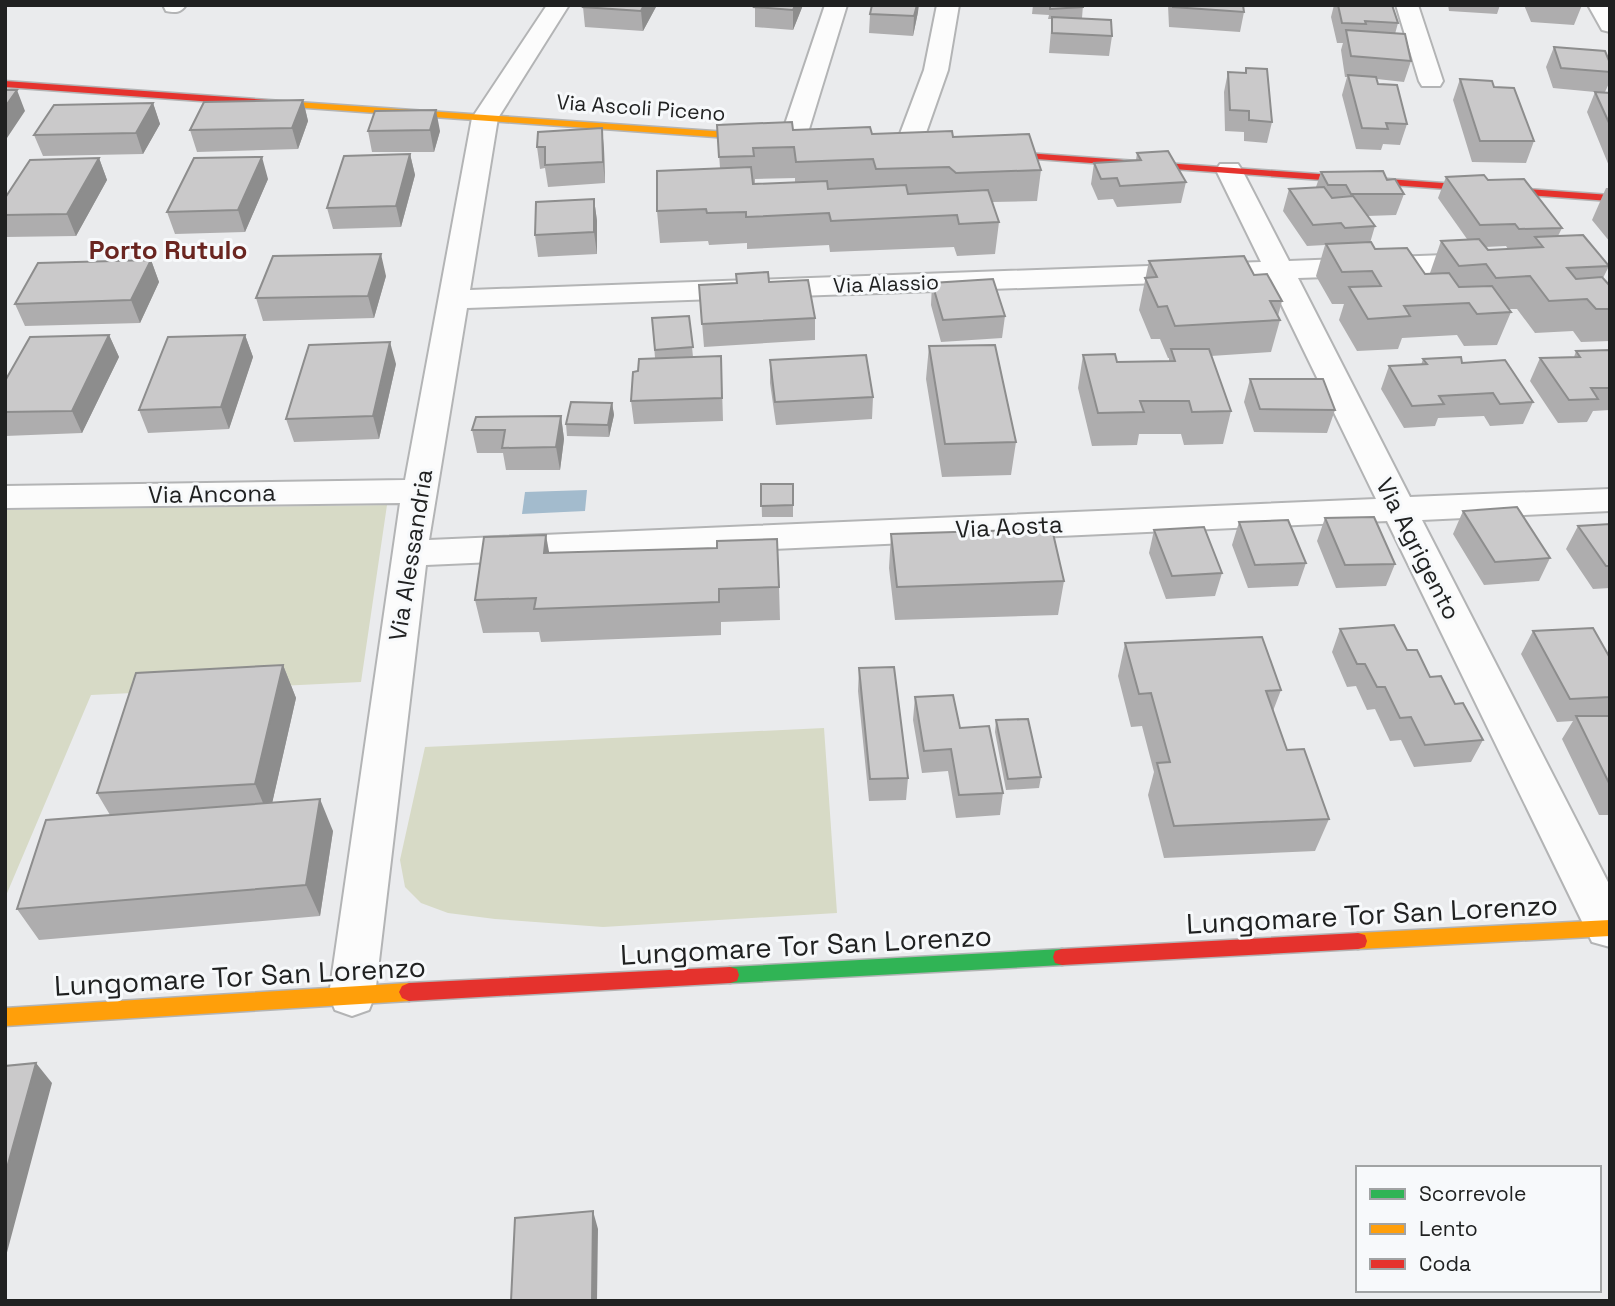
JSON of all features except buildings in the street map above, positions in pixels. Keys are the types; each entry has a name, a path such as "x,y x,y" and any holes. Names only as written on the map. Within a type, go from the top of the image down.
{"street":[{"path":"485,118 558,5"},
{"path":"800,140 836,5"},
{"path":"908,147 936,69 948,5"},
{"path":"1407,5 1431,81"},
{"path":"1599,5 1610,25"},
{"name":"Via Ascoli Piceno","path":"5,84 800,140"},
{"name":"Via Alessandria","path":"352,995 409,553 485,118"},
{"path":"964,151 1610,198"},
{"name":"Via Agrigento","path":"1229,170 1609,928"},
{"name":"Via Alassio","path":"453,300 1445,264"},
{"name":"Via Ancona","path":"5,497 420,491"},
{"name":"Via Aosta","path":"409,553 1610,500"},
{"name":"Lungomare Tor San Lorenzo","path":"5,1017 352,995 1609,928"}],"green space":[{"path":"387,505 361,682 91,695 5,898 5,510"},
{"path":"824,728 837,913 603,927 448,913 421,903 405,887 400,860 425,747"}],"water":[{"path":"587,490 585,511 522,514 525,492"}],"traffic: fast":[{"path":"730,975 1062,957"}],"traffic: slow":[{"path":"297,105 771,138"},
{"path":"1358,941 1610,928"},
{"path":"5,1017 409,992"}],"traffic: jam":[{"path":"5,84 297,105"},
{"path":"985,153 1610,198"},
{"path":"1062,957 1358,941"},
{"path":"409,992 730,975"}],"district":[{"name":"Porto Rutulo","path":"168,250"}]}
